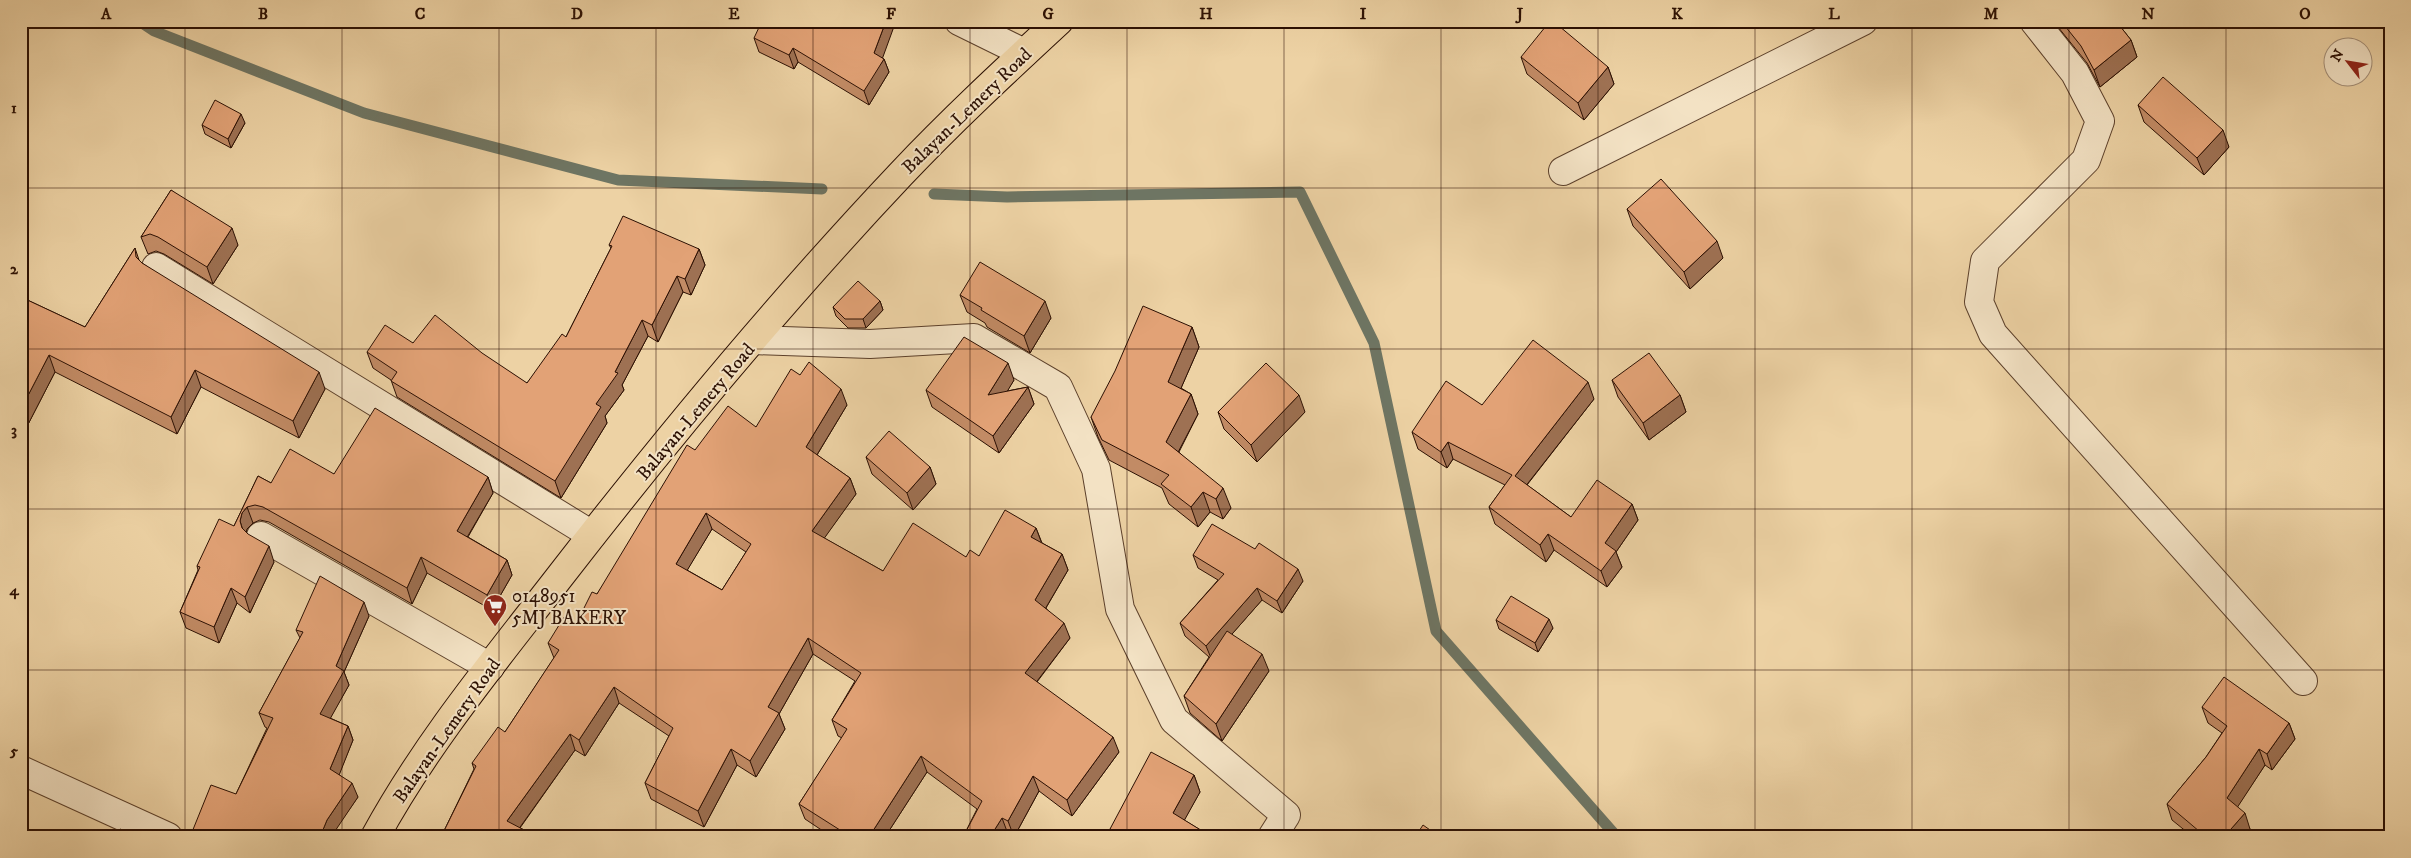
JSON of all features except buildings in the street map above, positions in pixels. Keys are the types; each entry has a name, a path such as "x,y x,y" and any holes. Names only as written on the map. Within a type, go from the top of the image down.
{"main road":[{"name":"Balayan-Lemery Road","path":"375,837 432,746 490,667 592,535 754,340 902,173 1059,21"}],"street":[{"path":"959,21 1024,54"},
{"path":"1563,171 1862,21"},
{"path":"2034,21 2075,73 2100,121 2086,160 1985,261 1979,302 1993,334 2303,681"},
{"path":"156,267 592,535"},
{"path":"754,340 870,344 974,338 1058,387 1096,469 1120,609 1174,720 1286,814 1272,837"},
{"path":"261,536 490,667"},
{"path":"21,770 168,837"}],"waterway":[{"path":"139,21 154,31 364,113 618,180 822,189"},
{"path":"934,194 1007,197 1300,192 1374,343 1436,631 1617,837"}],"place":[{"name":"0148951 5MJ BAKERY","path":"495,627"}]}
